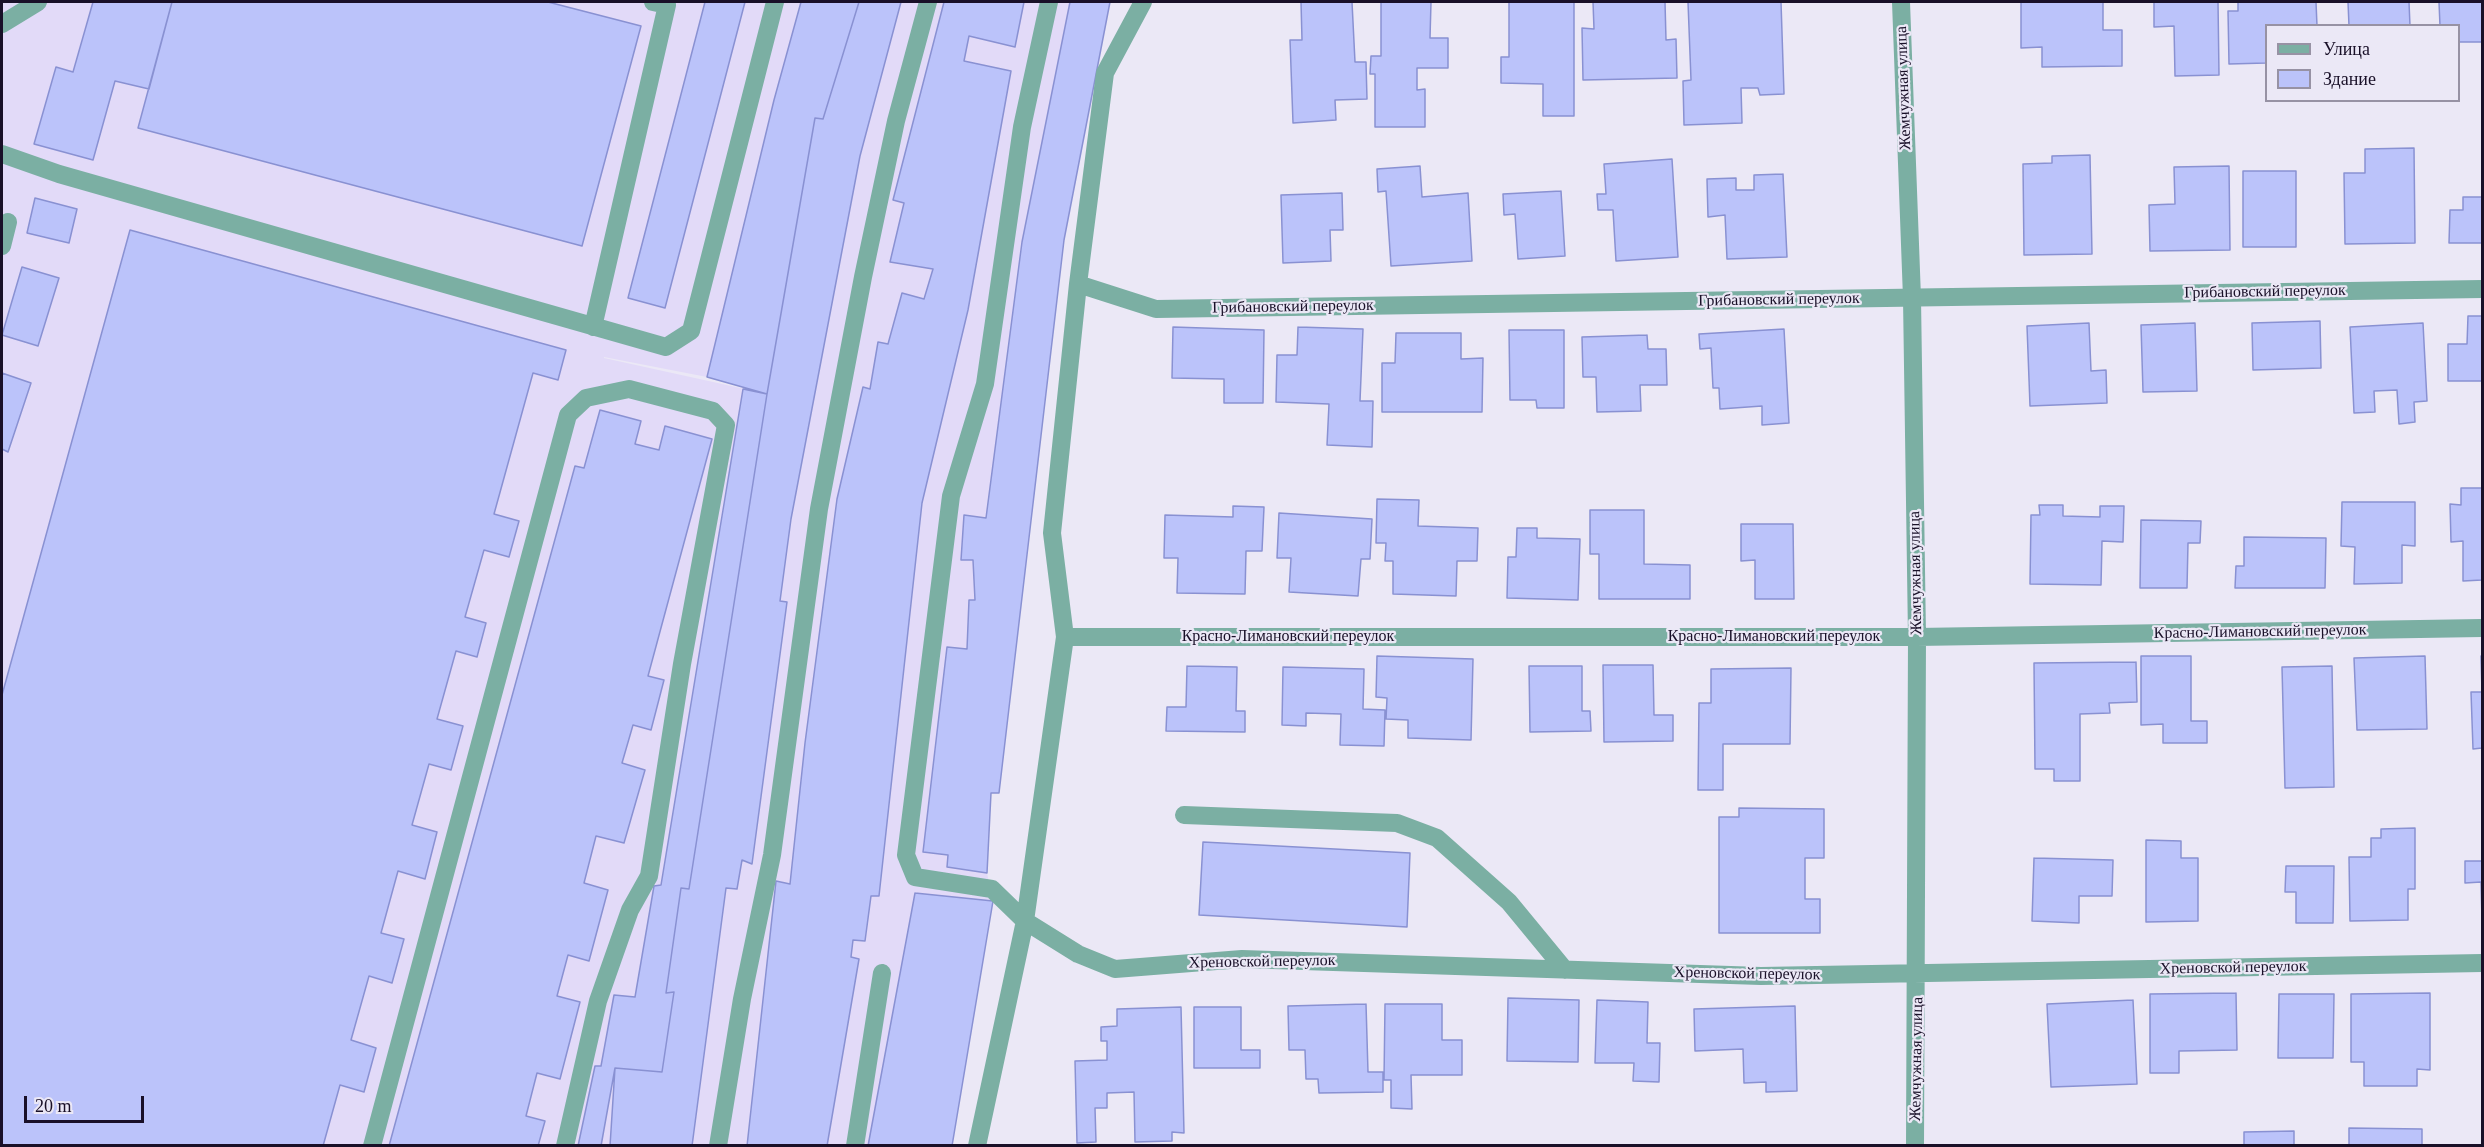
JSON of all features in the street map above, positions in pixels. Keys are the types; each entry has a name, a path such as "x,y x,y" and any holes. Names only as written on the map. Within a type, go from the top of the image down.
{"street":[{"path":"2,24 38,2"},
{"path":"593,327 667,5 653,2"},
{"path":"2,154 59,174 666,347 692,330 775,2"},
{"path":"718,1146 742,999 772,855 819,509 867,255 896,121 928,2"},
{"name":"Хреновской переулок","path":"1049,2 1022,127 986,384 951,496 906,855 915,877 992,889 1025,921 1078,954 1115,969 1242,959 1761,976 2482,963"},
{"path":"977,1146 1025,921 1065,638 1052,533 1078,284 1105,73 1143,2"},
{"name":"Жемчужная улица","path":"1901,2 1912,298 1917,637 1918,974 1915,1146"},
{"path":"2,246 8,222"},
{"name":"Грибановский переулок","path":"1078,284 1156,309 2482,289"},
{"path":"372,1146 568,415 586,398 629,389 712,411 726,425 682,664 649,876 630,909 598,1001 565,1146"},
{"name":"Красно-Лимановский переулок","path":"1065,638 1917,637 2482,628"},
{"path":"1184,815 1397,823 1437,838 1509,902 1565,970"},
{"path":"855,1146 882,973"}],"shaded area":[{"path":"2,2 1110,2 1064,240 999,793 991,793 987,873 993,901 952,1145 2,1146","holes":["604,357 707,377 754,391"]}],"building":[{"path":"93,2 172,2 149,89 115,81 93,160 34,144 56,67 73,72"},
{"path":"172,2 548,2 641,26 582,246 138,128"},
{"path":"705,2 745,2 665,308 628,298"},
{"path":"801,2 859,2 823,119 815,118 767,394 707,377 774,100"},
{"path":"859,2 901,2 860,156 791,519 780,601 787,602 752,864 742,860 737,889 726,888 692,1146 610,1146 615,1068 662,1072 674,992 666,993 681,888 689,889 767,394 815,118 823,119"},
{"path":"944,2 1024,2 1015,47 969,36 964,61 1011,71 968,310 922,503 879,896 871,896 865,941 853,940 851,957 859,959 827,1146 747,1146 776,881 790,884 805,743 837,499 863,387 870,389 878,342 888,344 902,293 924,299 933,269 890,262 904,203 893,200"},
{"path":"1070,2 1110,2 1064,240 999,793 991,793 987,873 947,867 948,855 923,852 947,647 967,649 969,600 975,600 973,560 961,560 964,515 986,518 1022,242"},
{"path":"1301,2 1352,2 1355,62 1366,62 1367,99 1335,100 1336,120 1293,123 1290,40 1302,40"},
{"path":"1381,2 1431,2 1430,38 1448,38 1448,68 1417,68 1417,90 1425,89 1425,127 1375,127 1375,74 1370,74 1371,56 1381,56"},
{"path":"1509,2 1574,2 1574,116 1543,116 1543,84 1501,83 1501,57 1509,57"},
{"path":"1593,2 1665,2 1666,40 1676,39 1677,78 1583,80 1582,28 1594,29"},
{"path":"1688,2 1781,2 1784,94 1760,95 1758,88 1741,88 1742,123 1684,125 1683,81 1691,80"},
{"path":"2021,2 2103,2 2103,30 2122,30 2122,66 2042,67 2042,47 2021,48"},
{"path":"2154,2 2218,2 2219,75 2175,76 2174,26 2154,27"},
{"path":"2238,2 2316,2 2317,24 2265,24 2265,63 2229,64 2228,11 2238,11"},
{"path":"2348,2 2409,2 2410,24 2349,24"},
{"path":"2439,2 2482,2 2482,42 2460,42 2460,24 2440,24"},
{"path":"2414,148 2415,243 2345,244 2344,173 2365,173 2365,149"},
{"path":"2090,155 2092,254 2024,255 2023,164 2052,163 2052,156"},
{"path":"1672,159 1678,257 1616,261 1613,210 1598,210 1597,194 1606,194 1604,164"},
{"path":"1420,166 1422,197 1468,193 1472,261 1391,266 1386,191 1378,192 1377,169"},
{"path":"2229,166 2230,250 2150,251 2149,205 2175,204 2174,167"},
{"path":"2243,171 2296,171 2296,247 2243,247"},
{"path":"1783,174 1787,257 1727,259 1725,215 1708,217 1707,179 1736,178 1736,190 1754,190 1754,175"},
{"path":"1561,191 1565,256 1518,259 1515,214 1504,215 1503,194"},
{"path":"1342,193 1343,230 1330,230 1331,261 1283,263 1281,195"},
{"path":"2463,197 2482,197 2482,243 2449,243 2450,210 2463,210"},
{"path":"35,198 77,209 69,243 27,233"},
{"path":"130,230 566,350 558,380 533,373 494,514 519,521 509,557 484,550 465,617 486,623 477,657 456,651 437,719 463,726 451,770 429,764 412,825 437,832 425,879 398,871 381,933 404,939 392,983 369,976 351,1040 376,1048 364,1092 340,1085 323,1146 2,1146 2,695"},
{"path":"22,267 59,278 38,346 2,335"},
{"path":"2468,316 2482,316 2482,381 2448,381 2448,344 2467,344"},
{"path":"2320,321 2321,368 2253,370 2252,323"},
{"path":"2089,323 2091,371 2106,370 2107,403 2030,406 2027,326"},
{"path":"2195,323 2197,391 2143,392 2141,325"},
{"path":"2423,323 2427,401 2414,402 2415,422 2399,424 2397,390 2374,391 2375,412 2354,413 2350,327"},
{"path":"1173,327 1264,330 1263,403 1224,403 1224,379 1172,378"},
{"path":"1298,327 1363,329 1360,401 1373,401 1372,447 1327,445 1329,404 1276,402 1277,355 1297,355"},
{"path":"1784,329 1789,423 1762,425 1762,406 1720,409 1719,388 1713,388 1711,348 1700,349 1699,334"},
{"path":"1509,330 1564,330 1564,408 1537,408 1536,400 1510,400"},
{"path":"1396,333 1461,333 1461,359 1483,358 1482,412 1382,412 1382,363 1395,363"},
{"path":"1647,335 1648,349 1666,349 1667,385 1640,385 1641,411 1597,412 1596,377 1583,377 1582,337"},
{"path":"2,373 31,383 8,452 2,449"},
{"path":"743,389 767,394 689,889 681,888 666,993 674,992 662,1072 615,1068 601,1146 578,1146 595,1066 601,1066 614,995 635,997 654,886 661,885"},
{"path":"600,410 641,421 635,444 659,450 665,426 712,439 648,676 664,680 651,730 633,725 622,763 645,770 624,843 596,836 584,883 608,890 589,961 568,955 557,996 580,1002 560,1079 537,1073 526,1116 545,1121 538,1146 389,1146 575,466 584,468"},
{"path":"2461,488 2482,488 2482,580 2463,581 2463,541 2451,542 2450,504 2461,505"},
{"path":"1377,499 1419,500 1418,526 1478,528 1477,561 1457,561 1456,596 1393,594 1393,561 1385,561 1386,543 1376,543"},
{"path":"2342,502 2415,502 2415,546 2402,545 2402,583 2354,584 2355,547 2341,546"},
{"path":"2039,505 2063,505 2063,516 2100,517 2100,506 2124,506 2123,542 2102,541 2101,585 2030,584 2031,515 2040,515"},
{"path":"1233,506 1264,507 1262,551 1246,551 1245,594 1177,593 1178,558 1164,558 1165,515 1233,517"},
{"path":"1590,510 1644,510 1644,564 1690,565 1690,599 1599,599 1599,554 1590,554"},
{"path":"1279,513 1372,519 1370,559 1361,559 1358,596 1289,592 1291,558 1277,558"},
{"path":"2141,520 2201,521 2200,543 2188,543 2187,588 2140,588"},
{"path":"1741,524 1793,524 1794,599 1755,599 1755,560 1741,561"},
{"path":"1517,528 1537,528 1537,538 1580,539 1578,600 1507,598 1508,557 1516,557"},
{"path":"2244,537 2326,538 2325,588 2235,588 2236,566 2244,566"},
{"path":"1377,656 1473,659 1471,740 1408,738 1408,720 1386,719 1387,698 1376,697"},
{"path":"2141,656 2191,656 2191,721 2207,721 2207,743 2163,743 2163,724 2141,725"},
{"path":"2425,656 2427,729 2357,730 2354,658"},
{"path":"2136,662 2137,702 2109,703 2110,713 2080,714 2080,781 2054,781 2054,769 2035,769 2034,663"},
{"path":"1603,665 1653,665 1654,715 1673,715 1673,741 1604,742"},
{"path":"1187,666 1237,667 1236,711 1245,711 1245,732 1166,731 1167,707 1186,707"},
{"path":"1529,666 1582,666 1582,711 1590,711 1591,731 1530,732"},
{"path":"2332,666 2334,787 2285,788 2282,667"},
{"path":"1283,667 1364,669 1363,709 1385,710 1384,746 1340,745 1341,714 1306,713 1306,726 1282,725"},
{"path":"1791,668 1790,744 1723,744 1723,790 1698,790 1699,703 1711,703 1711,669"},
{"path":"2471,692 2482,692 2482,748 2473,749"},
{"path":"1739,808 1824,809 1824,858 1805,858 1805,899 1820,899 1820,933 1719,933 1719,817 1739,817"},
{"path":"2415,828 2415,889 2408,889 2408,920 2350,921 2349,857 2371,857 2371,838 2381,838 2381,829"},
{"path":"2146,840 2181,841 2181,858 2198,858 2198,921 2146,922"},
{"path":"1203,842 1410,853 1407,927 1199,915"},
{"path":"2034,858 2113,860 2112,896 2079,896 2079,923 2032,921"},
{"path":"2465,861 2482,861 2482,920 2481,882 2465,883"},
{"path":"2286,866 2334,866 2333,923 2296,923 2296,892 2285,892"},
{"path":"915,893 993,901 952,1146 868,1146"},
{"path":"2236,993 2237,1050 2179,1051 2179,1073 2150,1073 2150,994"},
{"path":"2430,993 2430,1070 2417,1069 2417,1086 2364,1086 2364,1062 2351,1062 2351,994"},
{"path":"2279,994 2334,994 2333,1058 2278,1058"},
{"path":"1508,998 1579,1000 1578,1062 1507,1061"},
{"path":"1597,1000 1648,1002 1647,1043 1660,1043 1659,1082 1633,1081 1634,1063 1595,1063"},
{"path":"2133,1000 2137,1084 2051,1087 2047,1004"},
{"path":"1366,1004 1368,1072 1383,1072 1383,1092 1319,1093 1318,1079 1306,1079 1305,1050 1289,1050 1288,1006"},
{"path":"1385,1004 1442,1004 1442,1040 1462,1040 1462,1075 1411,1075 1412,1109 1391,1108 1391,1080 1384,1080"},
{"path":"1795,1006 1797,1091 1766,1092 1766,1082 1744,1083 1743,1049 1695,1051 1694,1009"},
{"path":"1181,1007 1184,1133 1172,1132 1172,1141 1135,1142 1134,1092 1107,1093 1107,1108 1095,1108 1096,1142 1077,1143 1075,1061 1107,1060 1107,1041 1101,1041 1101,1027 1117,1026 1117,1009"},
{"path":"1194,1007 1241,1007 1241,1050 1260,1050 1260,1068 1194,1068"},
{"path":"2349,1128 2422,1129 2422,1146 2349,1146"},
{"path":"2294,1131 2294,1146 2244,1146 2244,1132"}]}
